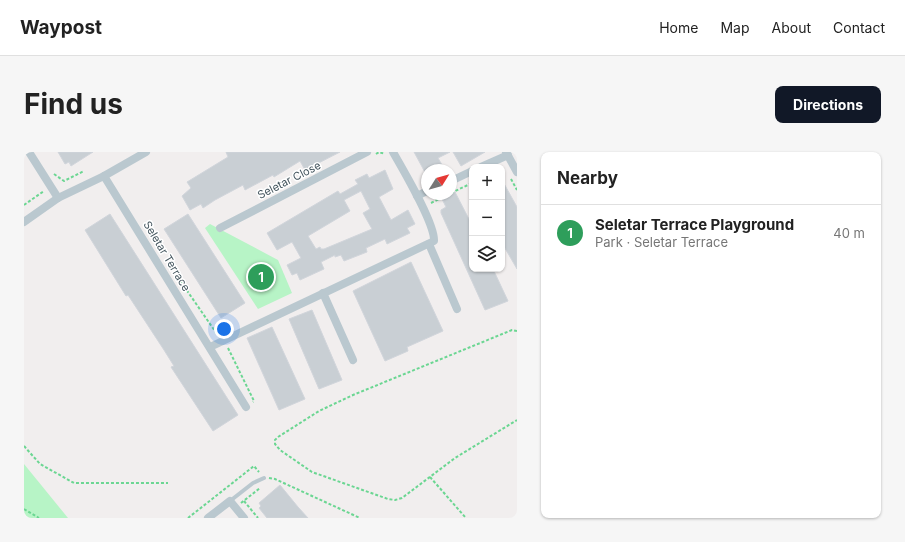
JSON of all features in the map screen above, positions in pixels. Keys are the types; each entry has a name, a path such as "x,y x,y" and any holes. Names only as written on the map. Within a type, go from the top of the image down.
{"street":[{"path":"29,152 58,198"},
{"path":"24,222 58,198 104,176 146,152"},
{"name":"Seletar Close","path":"220,228 367,152"},
{"path":"210,347 434,241 434,236 417,196 389,153"},
{"path":"488,164 507,154 517,172"},
{"path":"457,178 469,172"},
{"name":"Seletar Terrace","path":"104,176 246,407"},
{"path":"417,196 421,194"},
{"path":"429,244 457,309"},
{"path":"323,293 353,360"},
{"path":"208,518 230,501 244,518"}],"lane":[{"path":"230,501 253,483 264,478"}],"path":[{"path":"50,168 53,174 64,181 84,171"},
{"path":"457,190 469,184"},
{"path":"24,206 44,192 42,188"},
{"path":"431,203 437,200"},
{"path":"178,278 216,334 221,336 224,341 254,401 246,407"},
{"path":"517,331 512,330 353,395 319,411 275,440 275,444 280,450 312,472 388,499 395,500 402,498 455,458 517,420"},
{"path":"24,446 40,464 74,483 168,483"},
{"path":"188,518 254,466 267,482 236,508"},
{"path":"430,477 466,518"},
{"path":"264,478 275,479 360,518"},
{"path":"244,501 258,518"},
{"path":"24,509 39,518"}],"green space":[{"path":"210,224 278,260 292,293 258,309 205,228"},
{"path":"24,464 68,518 24,518"}],"building":[{"path":"58,152 93,152 71,166 69,162 65,164"},
{"path":"226,152 340,152 305,170 300,161 274,177 273,175 245,190 243,185 203,208 201,204 190,210 182,196 191,188 187,182 228,157"},
{"path":"414,152 450,152 438,158 442,164 421,165"},
{"path":"453,152 485,152 461,166"},
{"path":"385,170 393,189 379,197 391,220 408,210 415,224 407,228 410,233 387,244 385,239 366,248 367,252 344,261 341,255 335,257 335,255 321,262 324,269 300,280 297,273 292,275 287,265 301,258 292,242 277,250 267,233 338,191 340,194 358,184 355,180 367,174 369,178","holes":["361,191 370,209 363,213 372,229 324,249 321,249 320,247 316,249 308,236 350,211 344,200"]},
{"path":"505,185 517,207 517,269 505,248"},
{"path":"457,196 469,219 469,272 494,272 508,301 485,310 441,213 441,210 446,207 442,200 457,200"},
{"path":"110,214 238,415 213,431 171,367 174,366 164,350 128,295 126,296 85,230"},
{"path":"188,214 245,303 221,318 164,229"},
{"path":"411,262 443,331 407,347 408,351 385,361 353,291"},
{"path":"312,310 342,380 319,389 289,319"},
{"path":"272,327 305,399 279,410 247,338"},
{"path":"280,485 308,518 267,518 259,508 261,506 259,503"}],"place":[{"name":"Seletar Terrace Playground","path":"261,277"}]}
